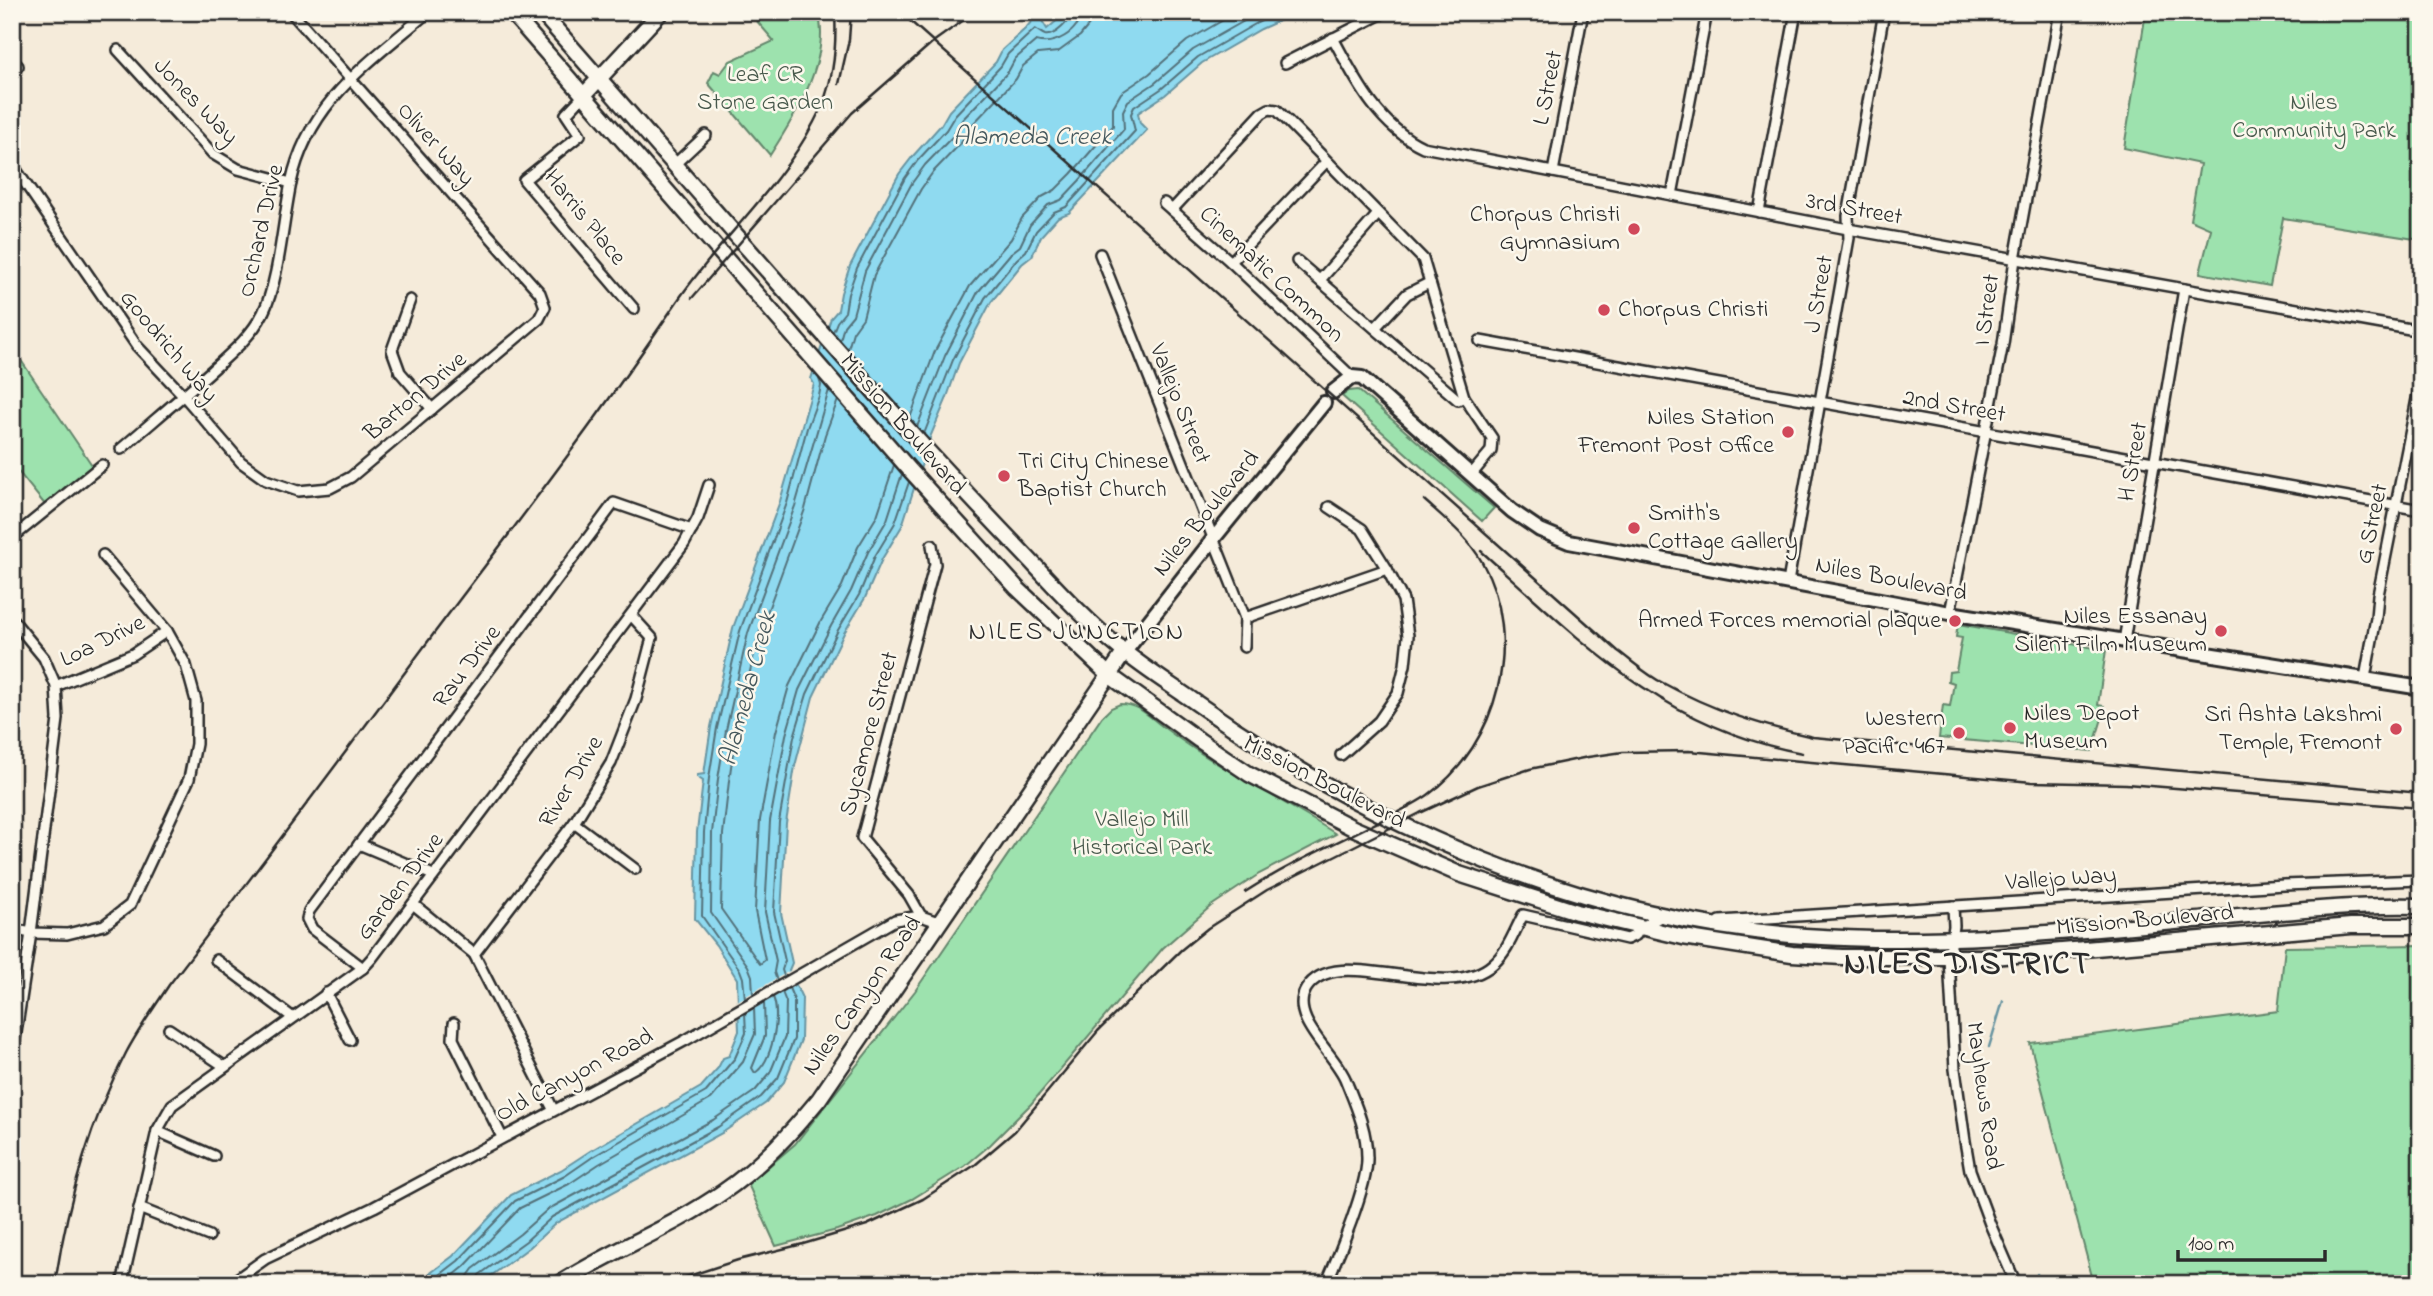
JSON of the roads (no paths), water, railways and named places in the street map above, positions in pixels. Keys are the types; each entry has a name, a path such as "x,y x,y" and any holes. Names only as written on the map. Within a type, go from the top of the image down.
{"main road":[{"name":"Mission Boulevard","path":"511,12 934,498 1017,588 1109,675 1249,774 1353,828 1459,874 1501,889 1640,928 1754,949 1842,957 1993,957 2351,926 2421,926"},
{"name":"Mission Boulevard","path":"541,12 943,469 1084,617 1124,653 1260,747 1325,785 1419,832 1534,880 1590,897 1705,922 1824,937 1952,939 2297,910 2421,906"},
{"path":"584,95 662,12"},
{"name":"Niles Boulevard","path":"1124,653 1329,397 1352,377 1363,378 1524,520 1569,542 1950,612 2421,688"},
{"name":"Niles Canyon Road","path":"559,1284 722,1193 768,1157 786,1139 819,1099 1124,653"},
{"path":"2181,921 2182,941"},
{"path":"1754,949 1756,930"}],"street":[{"name":"Oliver Way","path":"291,12 540,293 545,307"},
{"name":"Orchard Drive","path":"121,449 243,342 263,312 270,295 295,164 311,126 351,79 428,12"},
{"path":"1285,63 1385,12"},
{"name":"L Street","path":"1553,172 1583,12"},
{"path":"1672,195 1707,12"},
{"path":"1759,212 1796,12"},
{"name":"J Street","path":"1787,582 1847,251 1848,216 1884,12"},
{"name":"I Street","path":"1950,612 2003,344 2015,259 2060,12"},
{"name":"3rd Street","path":"1333,38 1369,101 1413,142 1423,147 1848,229 2421,331"},
{"name":"Jones Way","path":"118,50 213,154 238,169 291,183"},
{"name":"Harris Place","path":"584,95 566,114 580,135 524,180 634,309"},
{"path":"1172,210 1262,113 1269,109 1277,110 1423,259 1464,397 1492,439 1490,451 1471,475"},
{"path":"674,164 706,135"},
{"path":"1231,262 1326,162"},
{"name":"Goodrich Way","path":"12,164 137,346 241,462 266,480 298,491"},
{"name":"Cinematic Common","path":"1164,203 1231,262 1352,377"},
{"path":"1320,280 1378,214"},
{"name":"Vallejo Street","path":"1100,254 1245,618 1244,647"},
{"path":"1297,261 1458,400 1464,397"},
{"path":"1375,328 1407,294 1429,283"},
{"name":"H Street","path":"2124,641 2184,289"},
{"path":"410,300 392,350 400,372 432,409"},
{"name":"Barton Drive","path":"298,491 330,488 351,477 538,319 545,307"},
{"name":"2nd Street","path":"1480,341 2421,510"},
{"name":"G Street","path":"2365,678 2378,595 2421,379"},
{"path":"12,538 102,465"},
{"name":"Garden Drive","path":"122,1284 157,1131 172,1105 363,968 684,544 709,485"},
{"name":"Rau Drive","path":"363,968 304,924 309,911 614,503 692,530"},
{"path":"1329,507 1362,529 1387,569 1403,600 1408,636 1398,693 1379,721 1341,755"},
{"name":"Sycamore Street","path":"921,916 909,895 862,838 935,564 932,545"},
{"path":"12,929 31,933 67,934 104,925 130,905 190,779 197,744 196,701 186,665 167,631 103,555"},
{"path":"1245,618 1387,569"},
{"name":"River Drive","path":"474,954 574,823 611,763 636,699 652,638 631,614"},
{"path":"12,619 44,658 56,686 58,719 12,1059"},
{"name":"Loa Drive","path":"56,686 133,654 167,631"},
{"path":"574,823 635,869"},
{"path":"359,845 433,875"},
{"name":"Vallejo Way","path":"1705,922 2284,885 2421,880"},
{"path":"413,904 474,954 553,1110"},
{"name":"Mayhews Road","path":"1953,906 1950,958 1955,1069 1970,1170 2016,1284"},
{"path":"1326,1284 1359,1196 1368,1161 1362,1120 1345,1076 1304,1018 1303,996 1307,987 1316,979 1343,970 1371,971 1430,980 1452,981 1474,976 1491,966 1504,953 1523,915 1632,938 1640,928 1665,915"},
{"path":"921,916 941,923"},
{"name":"Old Canyon Road","path":"230,1284 265,1259 374,1207 693,1036 895,920 921,916"},
{"path":"216,960 292,1017"},
{"path":"326,993 350,1040"},
{"path":"454,1023 453,1039 502,1137"},
{"path":"169,1028 224,1066"},
{"path":"157,1131 214,1156"},
{"path":"139,1208 209,1236"}],"water":[{"name":"Alameda Creek","path":"1067,12 1298,12 1261,29 1202,63 1165,95 1138,113 1140,123 1147,130 1069,213 1058,217 1041,236 1032,256 1022,264 991,302 959,363 931,435 902,526 882,559 865,598 844,633 813,697 795,766 786,823 781,913 792,963 789,970 802,998 801,1040 784,1082 766,1103 722,1133 556,1223 530,1247 480,1284 416,1284 453,1256 511,1195 561,1170 701,1087 723,1058 729,1056 739,1031 737,979 716,945 695,919 697,832 703,781 697,775 704,774 711,727 733,628 780,501 814,384 811,379 831,318 838,310 850,266 899,174 941,125 949,111 996,62 1002,50 1038,14 1047,29"}],"waterway":[{"path":"1989,1047 2003,1001"},
{"path":"2037,1274 2042,1284"}],"railway":[{"path":"55,1284 66,1224 90,1137 113,1081 136,1036 169,985 556,471 693,280 784,170 814,122 826,96 834,55 835,12"},
{"path":"839,84 849,40 851,12"},
{"path":"900,12 1618,651 1651,676 1681,693 1736,716 1813,737 2421,793"},
{"path":"692,298 852,113 933,42 975,12"},
{"path":"1245,892 1291,865 1428,795 1452,773 1472,748 1488,719 1498,688 1503,656 1502,623 1495,592 1482,562 1470,544 1424,500"},
{"path":"1481,551 1590,648 1666,702 1708,724 1753,741 1802,753"},
{"path":"664,1284 738,1260 867,1225 923,1199 975,1165 1015,1131 1098,1031 1181,950 1208,928 1267,890 1420,813 1478,786 1530,769 1623,752 1689,751 2032,782 2126,784 2421,808"}],"place":[{"name":"Chorpus Christi Gymnasium","path":"1634,229"},
{"name":"Chorpus Christi","path":"1604,310"},
{"name":"Niles Station Fremont Post Office","path":"1788,432"},
{"name":"Tri City Chinese Baptist Church","path":"1004,476"},
{"name":"Smith's Cottage Gallery","path":"1634,528"},
{"name":"Armed Forces memorial plaque","path":"1955,621"},
{"name":"Niles Essanay Silent Film Museum","path":"2221,631"},
{"name":"Niles Depot Museum","path":"2010,728"},
{"name":"Sri Ashta Lakshmi Temple, Fremont","path":"2396,729"},
{"name":"Western Pacific 467","path":"1959,733"}],"district":[{"name":"NILES JUNCTION","path":"1077,633"},
{"name":"NILES DISTRICT","path":"1968,965"}],"park label":[{"name":"Leaf CR Stone Garden","path":"765,89"},
{"name":"Niles Community Park","path":"2314,117"},
{"name":"Vallejo Mill Historical Park","path":"1142,834"}]}
